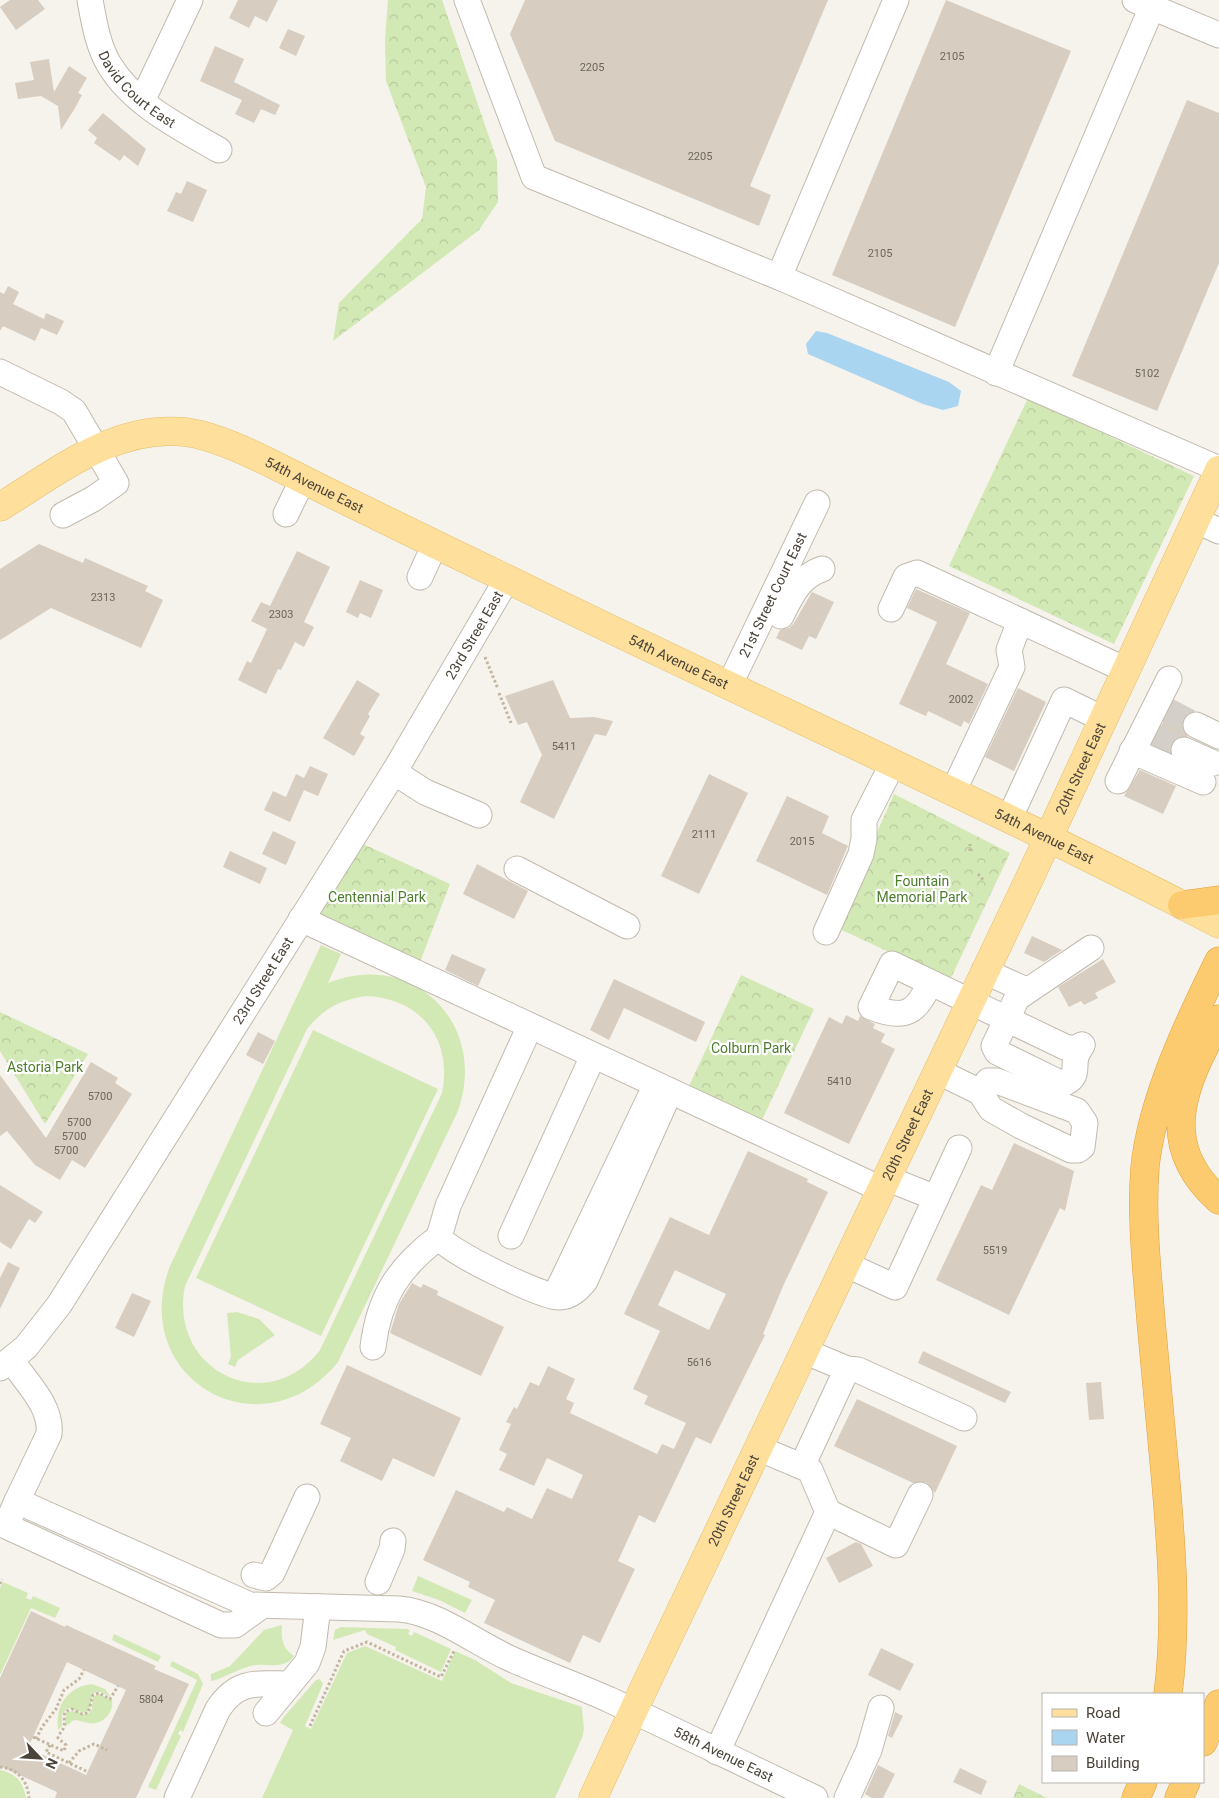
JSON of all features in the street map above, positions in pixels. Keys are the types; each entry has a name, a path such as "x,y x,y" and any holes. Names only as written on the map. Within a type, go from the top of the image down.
{"highway":[{"path":"1182,905 1219,900"},
{"path":"1168,1693 1174,1641 1174,1574 1143,1209 1146,1165 1154,1124 1174,1064 1195,1009 1219,961"},
{"path":"1219,1019 1191,1073 1184,1096 1181,1117 1183,1139 1188,1157 1199,1178 1219,1200"},
{"path":"1204,1740 1219,1704"},
{"path":"1136,1798 1143,1783"},
{"path":"1179,1798 1186,1783"}],"main road":[{"name":"54th Avenue East","path":"0,507 97,450 129,436 160,432 192,434 244,452 303,479 737,690 1049,837 1219,924"},
{"name":"20th Street East","path":"593,1798 632,1711 1049,837 1126,670 1207,525 1219,470"}],"street":[{"name":"David Court East","path":"90,0 99,38 110,66 142,101 219,150"},
{"path":"142,101 190,0"},
{"path":"467,0 534,177 779,277 1219,470"},
{"path":"779,277 896,0"},
{"path":"996,373 1143,4 1219,35"},
{"path":"0,372 61,402 74,411 116,483 93,499 63,515"},
{"path":"286,514 303,479"},
{"name":"21st Street Court East","path":"737,690 818,503"},
{"path":"420,577 435,544"},
{"path":"737,690 794,590 805,577 822,568"},
{"path":"891,609 904,580 914,573 1126,670"},
{"name":"23rd Street East","path":"5,1364 26,1347 59,1305 394,772 507,579"},
{"path":"953,792 1012,666 1009,650 1020,621"},
{"path":"1118,781 1161,708 1169,679"},
{"path":"1009,819 1064,700 1102,722 1208,772 1184,750"},
{"path":"1196,725 1219,736"},
{"path":"826,932 861,854 864,839 864,820 893,763"},
{"path":"394,772 425,792 479,815"},
{"path":"517,869 627,926"},
{"path":"301,919 663,1088 884,1184 936,1198"},
{"path":"930,982 921,1001 910,1012 897,1014 871,1007 892,964 930,982 970,1001 1006,1018 1067,1048 1077,1048 1082,1045 1076,1056 1076,1072 1073,1077 1065,1082 1061,1082 994,1049 994,1042 1006,1018 1013,1003 1026,990 1091,948"},
{"path":"984,971 1026,990"},
{"path":"373,1346 378,1316 390,1288 413,1258 439,1237 448,1206 530,1026"},
{"path":"510,1236 593,1056"},
{"path":"937,1071 980,1092"},
{"path":"439,1237 443,1244 457,1253 540,1292 555,1296 663,1088"},
{"path":"845,1264 895,1287 960,1148"},
{"path":"804,1351 847,1369 858,1370 964,1418"},
{"name":"58th Avenue East","path":"5,1364 43,1406 50,1424 49,1434 6,1526 221,1625 235,1625 260,1607 399,1608 418,1612 443,1622 477,1643 632,1711 815,1798"},
{"path":"802,1466 847,1369"},
{"path":"758,1448 810,1470 828,1512 896,1544 920,1495"},
{"path":"254,1575 266,1578 272,1573 307,1496"},
{"path":"717,1752 828,1512"},
{"path":"378,1582 392,1549 393,1541"},
{"path":"266,1713 301,1672 310,1656 318,1607"},
{"path":"177,1798 218,1710 227,1696 236,1690 252,1684 290,1684"},
{"path":"847,1798 869,1750 880,1708"}],"path":[{"path":"484,654 511,723"},
{"path":"970,844 970,851"},
{"path":"978,874 984,881"},
{"path":"0,1584 2,1579"},
{"path":"310,1726 344,1651 367,1642 441,1677 455,1648"},
{"path":"84,1670 80,1679 64,1690 56,1709 34,1738 62,1751 66,1748 58,1735 64,1726 65,1712 72,1709 82,1714 88,1713 93,1695 99,1693 110,1699 118,1686"},
{"path":"69,1763 79,1751 94,1744 107,1750"},
{"path":"50,1745 46,1752 88,1772"},
{"path":"0,1767 17,1772 24,1780 28,1798"}],"green space":[{"path":"388,0 442,0 497,160 498,202 479,230 333,341 339,303 422,219 426,187 386,81 385,39"},
{"path":"1028,398 1194,476 1114,644 949,566"},
{"name":"Fountain Memorial Park","path":"894,794 1010,853 950,980 835,927"},
{"name":"Centennial Park","path":"363,844 450,884 420,962 312,913"},
{"path":"321,945 341,954 328,983 360,975 389,976 416,986 438,1003 454,1025 463,1051 464,1081 457,1113 338,1362 307,1389 274,1403 240,1403 209,1392 184,1371 167,1342 162,1306 170,1266","holes":["367,996 386,999 403,1005 429,1025 443,1055 442,1093 320,1350 298,1371 274,1381 250,1382 226,1376 206,1362 191,1342 184,1316 185,1286 307,1029 319,1016 341,1002"]},
{"name":"Colburn Park","path":"741,975 814,1009 762,1120 689,1086"},
{"name":"Astoria Park","path":"0,1012 88,1054 45,1124 0,1051"},
{"path":"313,1030 438,1089 321,1336 196,1278"},
{"path":"237,1312 259,1319 275,1335 238,1360 235,1367 228,1364 231,1357 227,1313"},
{"path":"418,1576 472,1600 465,1613 439,1600 412,1591"},
{"path":"3,1582 28,1593 26,1598 31,1600 33,1596 60,1608 55,1618 31,1608 0,1675 0,1588"},
{"path":"282,1625 283,1643 294,1656 290,1661 280,1665 251,1666 211,1681 211,1674 230,1666 264,1630"},
{"path":"341,1627 407,1629 410,1630 408,1634 412,1636 414,1632 451,1649 441,1672 395,1650 396,1647 367,1634 365,1630 333,1640 335,1630"},
{"path":"114,1634 161,1656 158,1662 112,1640"},
{"path":"365,1646 442,1681 455,1651 475,1660 511,1683 582,1707 584,1727 582,1738 555,1798 262,1798 293,1730 280,1723 283,1718 316,1680 320,1679 323,1684 305,1726 311,1729 347,1653"},
{"path":"172,1661 198,1674 203,1684 183,1732 180,1730 178,1734 181,1736 156,1790 148,1787 197,1680 170,1666"},
{"path":"92,1684 105,1689 111,1697 101,1692 93,1693 90,1707 85,1713 68,1708 62,1714 62,1726 58,1730 59,1713 65,1699 76,1689"},
{"path":"99,1694 112,1700 111,1709 107,1717 95,1723 74,1720 65,1727 66,1712 75,1711 87,1715 92,1709 93,1697"},
{"path":"0,1770 15,1776 23,1787 26,1798 0,1798"},
{"path":"1019,1784 1047,1798 1013,1798"}],"water":[{"path":"816,331 827,333 949,382 961,391 958,406 943,410 923,404 808,354 806,344"}],"building":[{"path":"10,0 38,0 45,9 16,30 0,7"},
{"path":"238,0 278,0 267,22 255,16 249,28 229,18"},
{"path":"525,0 828,0 750,186 771,195 759,226 555,141 510,34"},
{"path":"946,0 1071,51 955,327 832,275"},
{"path":"288,29 305,36 296,56 279,48"},
{"path":"215,46 244,59 234,82 280,105 275,115 261,109 254,123 235,114 242,100 200,81"},
{"path":"49,59 54,92 69,66 87,78 78,93 82,95 61,130 58,106 41,96 18,99 15,83 34,80 30,62"},
{"path":"1187,100 1219,113 1219,263 1157,411 1072,376"},
{"path":"103,113 146,149 138,166 124,155 120,161 94,143 97,138 88,130"},
{"path":"187,181 207,190 193,222 167,211 176,192 181,194"},
{"path":"8,286 19,292 13,304 44,319 46,313 64,321 57,335 41,328 35,341 3,326 0,331 0,292 4,294"},
{"path":"39,544 83,563 85,558 148,586 145,591 163,600 141,648 51,608 0,640 0,569"},
{"path":"297,551 330,567 304,622 314,627 304,647 295,642 281,670 278,669 266,694 238,680 247,661 251,663 267,629 251,621 261,602 270,606"},
{"path":"360,580 383,590 371,618 360,613 358,618 346,612"},
{"path":"916,589 970,613 946,664 988,684 969,724 964,721 961,727 928,711 926,716 899,704 937,622 907,608"},
{"path":"812,592 834,602 816,639 809,636 802,650 776,638 780,630 789,628 794,623"},
{"path":"357,680 380,694 368,714 370,716 360,734 365,737 354,756 323,738"},
{"path":"553,680 570,718 594,717 613,721 606,736 595,734 554,819 520,802 542,755 527,722 518,725 505,696"},
{"path":"1018,688 1046,702 1014,771 985,757"},
{"path":"1174,701 1194,711 1188,713 1183,719 1182,727 1188,737 1175,739 1171,745 1170,752 1152,744"},
{"path":"310,766 328,774 318,796 304,790 290,822 264,810 273,791 286,797 296,774 304,778"},
{"path":"1140,770 1176,786 1163,814 1124,796"},
{"path":"709,774 748,793 699,894 661,876"},
{"path":"787,796 829,816 822,833 848,846 827,895 756,861"},
{"path":"273,831 296,842 286,865 262,854"},
{"path":"230,851 267,868 260,884 223,867"},
{"path":"477,864 528,891 514,919 463,894"},
{"path":"1032,936 1062,950 1044,962 1024,953"},
{"path":"452,954 486,969 478,986 445,970"},
{"path":"1103,959 1116,982 1095,993 1098,998 1084,1005 1081,1001 1069,1007 1058,987"},
{"path":"614,979 705,1022 696,1042 624,1008 609,1040 590,1030"},
{"path":"846,1015 858,1021 860,1016 875,1024 873,1028 885,1034 881,1042 895,1049 849,1144 784,1113 829,1017 842,1024"},
{"path":"258,1032 275,1041 263,1064 246,1055"},
{"path":"91,1062 118,1078 115,1083 132,1094 85,1168 72,1160 60,1180 35,1165 7,1131 0,1136 0,1075 46,1138"},
{"path":"1014,1143 1074,1171 1065,1211 1060,1208 1009,1315 936,1280 981,1185 992,1190"},
{"path":"748,1151 808,1179 807,1182 828,1192 784,1284 763,1334 765,1335 711,1444 696,1437 655,1523 639,1515 618,1561 635,1569 600,1643 583,1635 570,1663 484,1623 495,1600 468,1587 470,1582 423,1560 456,1490 504,1512 507,1507 532,1519 547,1488 572,1499 583,1475 547,1458 534,1486 499,1470 507,1454 499,1450 511,1424 506,1422 514,1407 517,1409 530,1382 539,1386 548,1366 575,1379 566,1399 574,1403 570,1413 657,1454 662,1444 674,1449 686,1423 644,1404 648,1396 633,1389 660,1331 624,1314 670,1217 709,1235","holes":["675,1270 726,1294 709,1330 658,1305"]},
{"path":"0,1185 43,1212 35,1223 29,1219 11,1249 0,1242"},
{"path":"8,1262 20,1268 0,1309 0,1278"},
{"path":"412,1283 421,1288 423,1284 438,1291 437,1295 504,1327 481,1376 390,1333 399,1304"},
{"path":"132,1293 151,1301 134,1337 115,1328"},
{"path":"923,1351 1011,1392 1005,1403 918,1363"},
{"path":"347,1365 461,1418 434,1477 393,1458 382,1481 340,1461 351,1438 320,1424"},
{"path":"1101,1382 1104,1419 1089,1420 1086,1383"},
{"path":"857,1399 957,1446 935,1493 926,1482 913,1483 834,1446"},
{"path":"856,1542 861,1544 873,1566 839,1583 826,1558"},
{"path":"31,1611 156,1666 154,1669 189,1684 136,1798 55,1798 57,1792 0,1766 0,1678","holes":["67,1662 126,1690 86,1775 28,1748"]},
{"path":"881,1648 914,1664 900,1691 868,1675"},
{"path":"895,1712 903,1716 892,1738 888,1736"},
{"path":"878,1765 895,1774 883,1798 872,1798 865,1794"},
{"path":"960,1768 987,1781 981,1795 953,1782"}],"tunnel":[{"path":"1167,710 1196,725"},
{"path":"1154,736 1184,750"}]}
